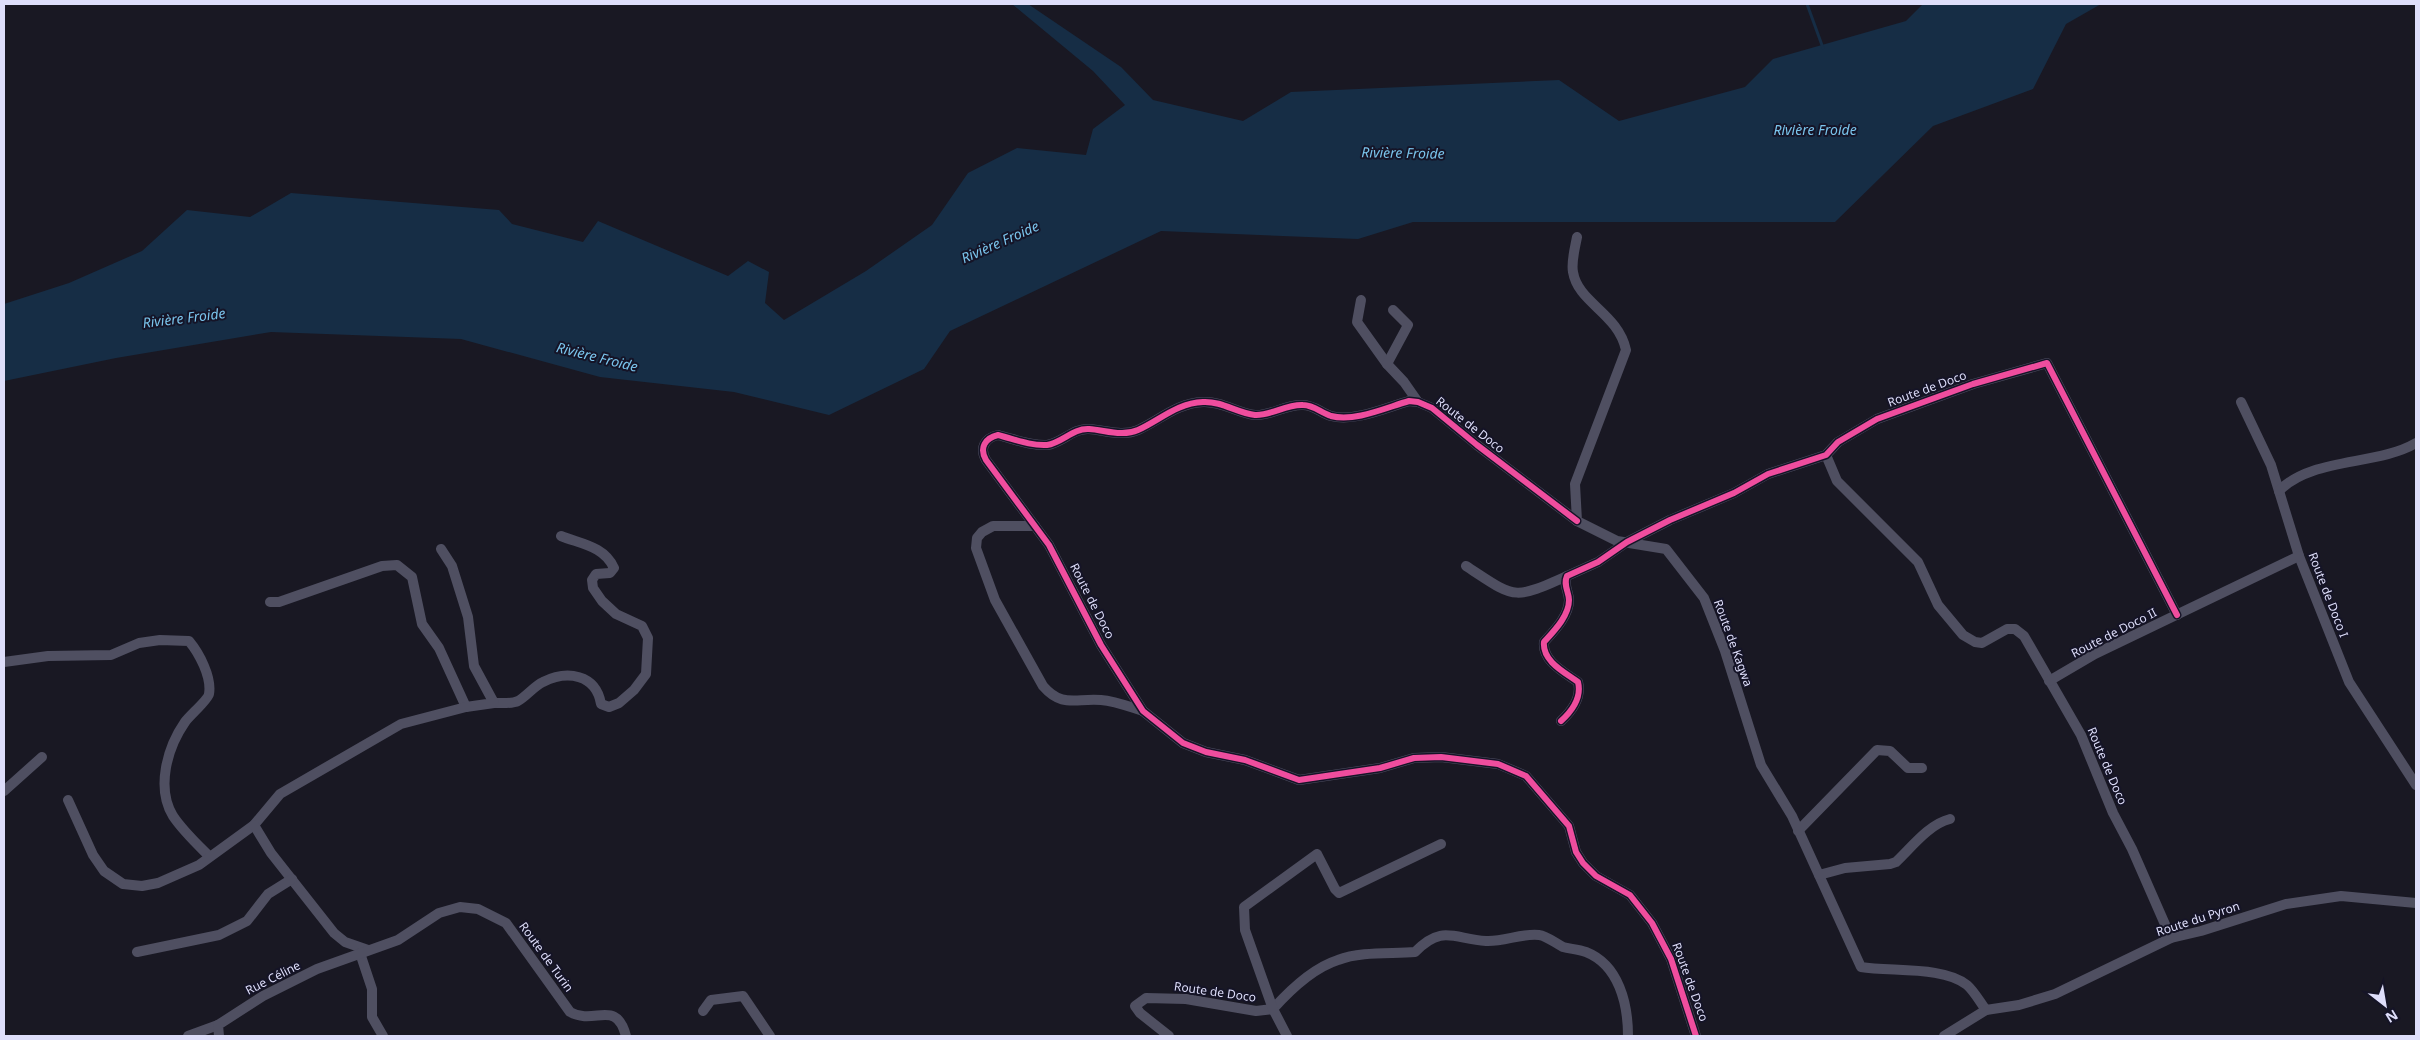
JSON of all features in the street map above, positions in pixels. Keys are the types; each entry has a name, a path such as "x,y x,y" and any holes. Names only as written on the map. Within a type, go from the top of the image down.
{"street":[{"path":"1577,237 1572,270 1577,286 1616,325 1623,337 1626,350 1575,484 1578,521"},
{"path":"1360,300 1357,322 1387,364 1404,382 1418,402"},
{"path":"1387,364 1408,325 1394,310"},
{"name":"Route de Doco","path":"2171,938 2132,849 2113,813 2081,735 2024,636 2015,629 2007,629 1982,643 1974,642 1963,635 1938,605 1918,562 1837,481 1826,455 1838,442 1877,419 1973,384 2047,363 2177,615"},
{"name":"Route de Doco","path":"1578,521 1477,446 1432,408 1418,402 1409,401 1364,414 1343,417 1329,415 1316,407 1302,405 1254,415 1218,403 1202,402 1166,412 1130,433 1082,430 1048,444 1023,443 998,435 992,436 983,447 983,454 1062,566 1101,645 1143,711 1183,743 1206,752 1245,760 1299,780 1380,768 1414,758 1432,757 1498,764 1526,776 1569,826 1576,852 1583,863 1596,876 1630,895 1652,923 1671,959 1696,1036"},
{"name":"Route de Doco I","path":"2241,402 2271,465 2299,556 2349,682 2416,785"},
{"path":"2279,491 2286,484 2299,477 2349,462 2396,453 2416,443"},
{"path":"1466,566 1506,592 1523,594 1532,592 1598,562 1626,542 1670,520 1734,493 1768,474 1826,455"},
{"name":"Route de Kagwa","path":"1578,521 1617,541 1666,549 1704,598 1725,651 1761,765 1798,831 1861,967 1881,971 1948,975 1968,985 1986,1010"},
{"path":"1035,526 993,526 982,532 978,538 976,548 995,600 1043,686 1053,697 1068,702 1102,700 1143,711"},
{"path":"68,800 93,855 104,870 123,884 142,886 158,883 199,865 254,825 280,794 401,724 466,706 517,701 542,682 562,675 574,675 585,679 596,688 601,704 609,707 619,704 634,690 646,674 648,638 642,626 616,614 593,588 592,580 596,574 610,573 614,568 611,560 597,549 561,536"},
{"path":"441,549 452,566 468,617 474,666 494,703"},
{"name":"Route de Doco II","path":"2049,681 2095,654 2299,556"},
{"path":"270,602 279,602 382,566 397,565 412,577 422,624 439,648 466,706"},
{"path":"1561,721 1576,705 1578,682 1546,657 1544,642 1568,609 1569,600 1565,581 1567,576"},
{"path":"4,662 48,656 111,655 139,643 160,640 189,641 203,666 209,694 207,699 198,706 181,728 169,756 164,784 172,815 209,856"},
{"path":"1798,831 1877,750 1890,751 1908,768 1922,768"},
{"path":"4,791 42,757"},
{"path":"1819,875 1851,867 1896,862 1937,824 1950,819"},
{"path":"254,825 271,853 334,933 361,952 372,989 372,1017 383,1036"},
{"path":"1287,1036 1273,1010 1244,930 1244,907 1317,854 1335,889 1340,893 1441,844"},
{"path":"137,952 188,943 226,932 247,921 268,894 292,879"},
{"name":"Route du Pyron","path":"1944,1036 1986,1010 2019,1005 2055,994 2171,938 2201,931 2286,904 2341,896 2416,903"},
{"name":"Route de Turin","path":"361,952 398,940 439,913 460,907 478,909 506,923 570,1012 583,1017 611,1014 623,1024 626,1036"},
{"name":"Route de Doco","path":"1168,1036 1140,1013 1135,1006 1146,998 1186,999 1256,1011 1273,1010 1286,995 1306,978 1337,960 1360,956 1416,952 1427,940 1437,936 1458,936 1486,941 1521,935 1542,935 1564,947 1587,952 1607,967 1620,986 1628,1036"},
{"name":"Rue Céline","path":"188,1036 218,1025 263,996 317,969 361,952"},
{"path":"703,1011 715,998 743,996 770,1036"},
{"path":"218,1025 219,1036"}],"water":[{"name":"Rivière Froide","path":"1012,4 1028,4 1121,67 1153,100 1243,121 1291,92 1559,80 1619,121 1745,87 1773,59 1906,21 1923,4 2101,4 2066,24 2033,89 1933,126 1835,222 1413,222 1358,239 1161,231 950,331 924,369 829,415 734,392 600,377 461,339 271,332 116,358 4,381 4,304 69,283 142,251 187,210 250,217 291,193 499,210 512,224 583,242 598,221 728,276 748,261 769,272 765,303 784,320 866,271 932,225 968,173 1017,148 1086,155 1093,129 1125,105 1093,71"}],"waterway":[{"path":"1807,4 1823,48"}],"cycle path":[{"path":"1561,721 1575,704 1579,693 1578,682 1550,660 1546,655 1544,642 1560,623 1566,612 1569,600 1566,585 1567,576 1598,562 1627,542 1670,520 1734,493 1768,474 1826,455 1838,442 1877,419 1973,384 2047,363 2177,615"},
{"path":"1577,521 1477,445 1432,408 1418,402 1409,401 1360,416 1350,417 1331,416 1307,405 1291,406 1267,414 1255,415 1217,403 1203,402 1185,405 1132,432 1120,433 1083,429 1058,442 1047,445 1028,443 998,435 990,438 983,448 986,460 1049,545 1101,645 1143,711 1183,743 1206,752 1245,760 1299,780 1380,768 1414,758 1441,757 1498,764 1526,776 1569,826 1576,852 1583,863 1596,876 1630,895 1652,923 1671,959 1696,1036"}]}
